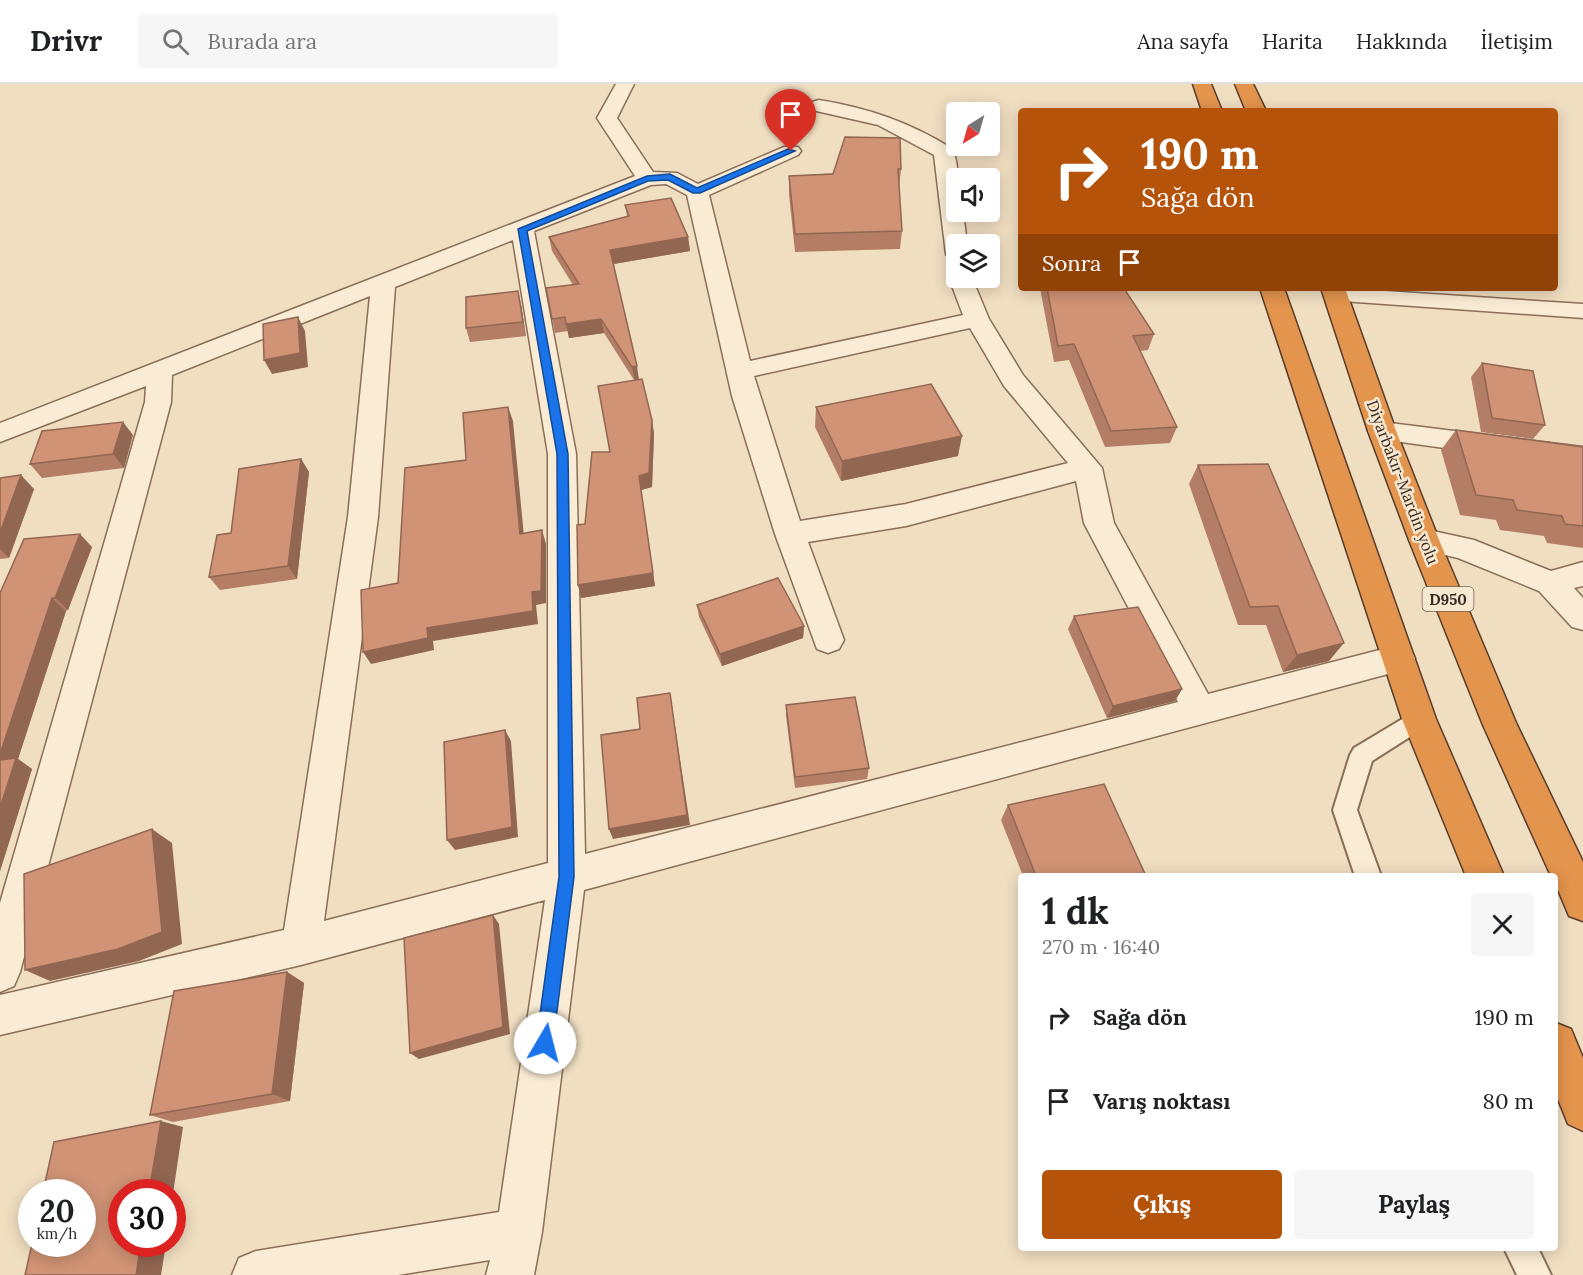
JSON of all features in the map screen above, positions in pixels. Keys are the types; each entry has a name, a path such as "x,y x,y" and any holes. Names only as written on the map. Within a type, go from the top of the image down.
{"highway":[{"path":"1202,84 1211,108"},
{"path":"1244,84 1255,108"},
{"path":"1273,291 1419,719 1484,873"},
{"name":"Diyarbakır-Mardin yolu","path":"1335,292 1382,431 1424,540 1500,725 1583,903"},
{"path":"1558,1049 1583,1109"}],"street":[{"path":"625,84 607,118 647,179"},
{"path":"819,106 861,112 913,132 944,152 954,234"},
{"path":"696,192 791,151"},
{"path":"0,433 647,179 670,177 696,192 710,239 745,396 790,534 828,640"},
{"path":"256,1275 514,1254 567,877 562,454 522,229"},
{"path":"301,946 363,517 383,283"},
{"path":"965,288 977,319 1013,380 1088,468 1099,523 1200,711"},
{"path":"1335,292 1583,311"},
{"path":"740,371 977,319"},
{"path":"0,972 158,402 159,371"},
{"path":"1382,431 1583,457"},
{"path":"790,534 906,515 1088,468"},
{"path":"1424,540 1463,548 1550,583 1583,618"},
{"path":"1550,583 1583,574"},
{"path":"0,1015 301,946 1399,658"}],"lane":[{"path":"1367,873 1345,810 1362,755 1419,719"},
{"path":"1522,1251 1535,1275"}],"building":[{"path":"845,137 900,138 901,169 898,169 902,231 795,234 789,176 833,174"},
{"path":"671,198 688,237 610,250 637,366 632,367 601,319 566,324 565,317 552,319 546,288 579,284 549,237 629,216 625,205"},
{"path":"518,291 523,322 466,328 466,297"},
{"path":"1048,291 1126,291 1154,334 1133,336 1177,427 1111,431 1074,344 1058,346"},
{"path":"298,317 300,353 264,360 263,324"},
{"path":"1482,363 1533,371 1545,425 1492,418"},
{"path":"642,379 652,420 649,473 639,476 653,573 578,585 577,525 585,524 592,452 610,452 598,386"},
{"path":"931,384 962,436 842,461 816,407"},
{"path":"508,407 520,534 542,530 541,591 532,592 533,611 427,628 428,638 363,652 361,590 398,583 405,468 466,460 463,413"},
{"path":"123,422 113,454 30,464 42,431"},
{"path":"1456,430 1583,447 1583,526 1565,524 1562,516 1517,510 1513,500 1476,495"},
{"path":"301,459 288,566 209,577 217,535 231,533 239,469"},
{"path":"1268,464 1344,643 1297,655 1278,606 1250,607 1198,465"},
{"path":"21,475 0,533 0,478"},
{"path":"80,534 55,598 52,598 0,754 0,593 24,539"},
{"path":"778,578 804,626 720,654 697,605"},
{"path":"1138,607 1182,689 1113,706 1074,616"},
{"path":"670,693 687,815 609,829 601,735 640,729 637,698"},
{"path":"855,697 869,768 795,777 786,705"},
{"path":"505,730 512,827 447,840 444,742"},
{"path":"16,758 0,808 0,760"},
{"path":"1104,784 1145,873 1035,873 1008,805"},
{"path":"152,829 162,932 118,949 25,970 24,874"},
{"path":"493,915 503,1027 410,1053 404,938"},
{"path":"287,972 272,1094 150,1115 174,991"},
{"path":"161,1121 151,1179 108,1179 108,1257 139,1257 136,1275 25,1275 29,1257 96,1257 96,1179 46,1179 54,1142"}],"route":[{"path":"545,1043 567,877 562,454 535,291 522,229 647,179 670,177 696,192 791,151"}]}
